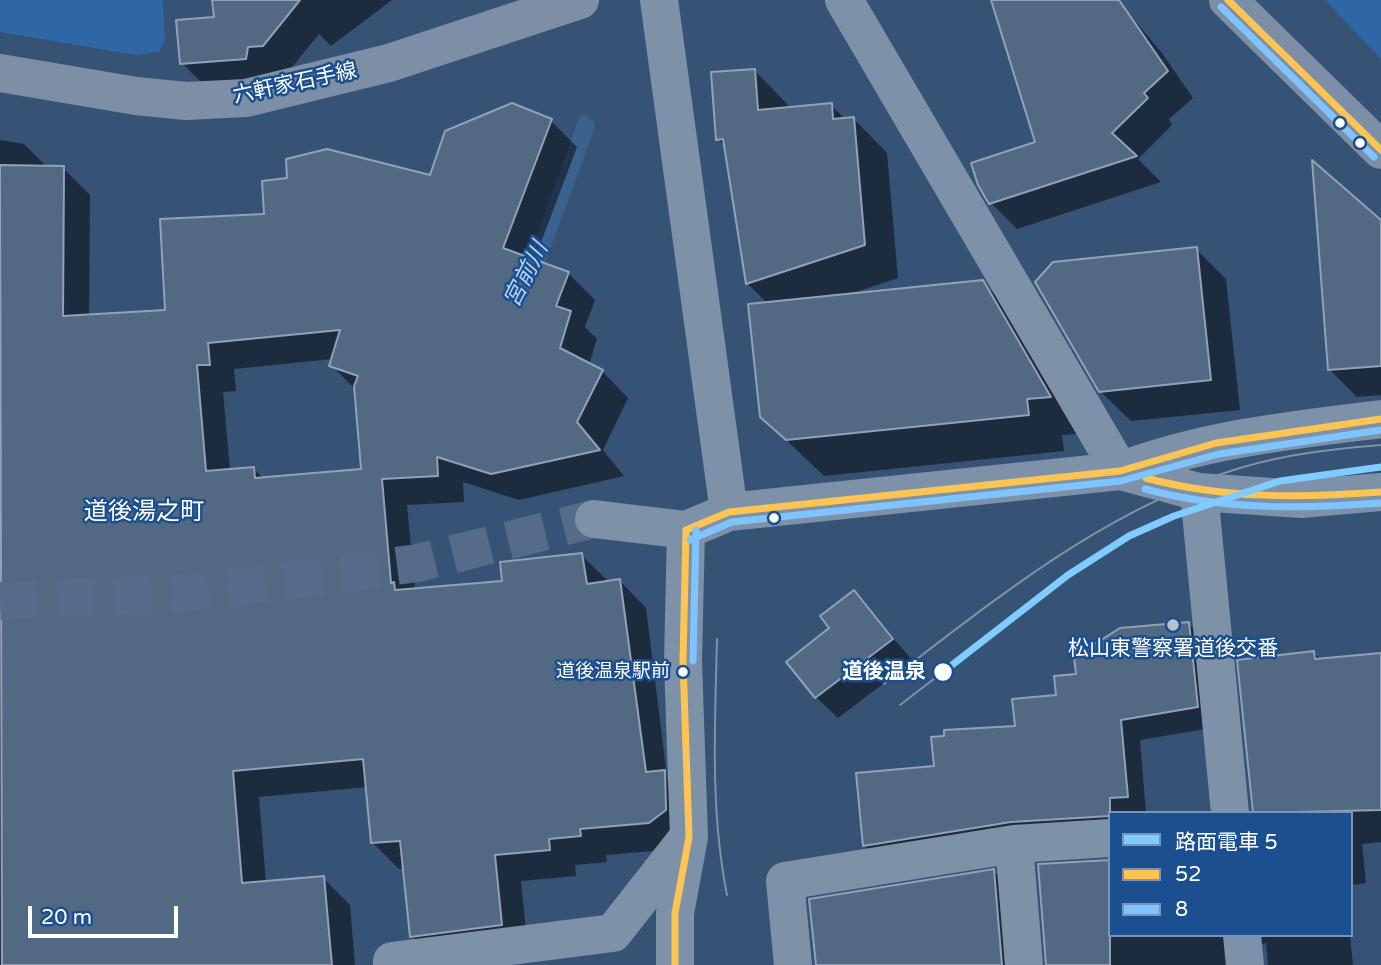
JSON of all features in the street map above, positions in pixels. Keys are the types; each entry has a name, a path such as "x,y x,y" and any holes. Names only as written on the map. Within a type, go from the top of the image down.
{"main road":[{"name":"六軒家石手線","path":"0,73 136,96 186,101 246,98 389,64 580,0"},
{"path":"1228,0 1381,150"}],"street":[{"path":"659,0 729,512"},
{"path":"844,0 1120,471 1199,492 1301,499 1381,492"},
{"path":"594,519 686,530 729,512 1120,471 1167,453 1237,437 1381,419"},
{"path":"1199,492 1230,811"},
{"path":"675,965 675,914 689,836 683,662 686,530"},
{"path":"392,965 392,961 613,933 689,836"},
{"path":"793,965 785,881 1014,844 1108,838"},
{"path":"1014,844 1024,965"},
{"path":"1242,937 1245,965"}],"shaded area":[{"path":"0,0 163,0 165,40 159,52 136,55 0,32"},
{"path":"1325,0 1381,0 1381,59"}],"water":[{"name":"宮前川","path":"581,113 595,122 593,133 546,260 525,285 514,273 530,254"}],"building":[{"path":"212,0 300,0 263,46 248,47 246,59 180,64 176,20 214,17"},
{"path":"991,0 1119,0 1168,71 1144,93 1148,98 1112,133 1137,156 989,204 978,185 971,163 1035,142"},
{"path":"755,69 758,110 832,103 833,119 854,117 865,245 746,284 723,139 716,140 711,72"},
{"path":"512,103 552,119 503,248 569,272 556,306 571,311 560,348 603,370 577,422 600,450 491,474 437,457 438,476 382,479 391,583 394,582 395,590 502,581 500,562 582,553 587,584 620,579 646,772 665,770 666,810 649,823 580,829 581,836 549,839 550,850 495,855 502,925 410,937 400,841 371,843 363,759 233,771 242,883 324,876 332,965 2,965 0,165 64,166 63,316 165,310 160,219 264,214 262,181 287,178 286,159 327,149 430,175 445,131","holes":["340,330 329,366 358,376 354,386 361,469 255,478 254,467 206,471 197,365 210,365 208,343"]},
{"path":"1312,160 1381,220 1381,366 1328,370"},
{"path":"1197,247 1211,380 1099,392 1035,282 1053,262"},
{"path":"983,280 1051,397 1027,399 1029,415 786,440 760,417 748,304"},
{"path":"854,590 893,639 815,698 786,662 829,628 820,616"},
{"path":"1189,622 1198,707 1121,720 1128,797 1110,798 1108,816 1011,822 863,846 856,773 934,766 931,737 944,736 944,730 1015,726 1012,699 1056,695 1054,676 1076,674 1074,657 1120,628"},
{"path":"1314,651 1315,659 1381,653 1381,810 1253,811 1237,660"},
{"path":"1108,860 1110,965 1046,965 1038,864"},
{"path":"994,869 1002,965 816,965 809,899"}],"tunnel":[{"path":"0,601 179,594 418,563 594,519"}],"tram line":[{"path":"884,684 1053,560 1143,507 1190,486 1257,463 1310,453 1381,445"},
{"name":"5","path":"943,672 1068,575 1129,536 1174,516 1280,481 1381,467"},
{"path":"717,639 716,799 727,895"},
{"path":"900,705 943,672"}],"transit line":[{"name":"52","path":"1228,0 1381,150"},
{"name":"8","path":"1221,7 1374,157"},
{"name":"52","path":"686,530 729,512 1120,471 1216,443 1381,419"},
{"name":"8","path":"690,540 732,522 1121,481 1219,454 1381,430"},
{"name":"52","path":"1146,478 1204,490 1263,495 1381,492"},
{"name":"8","path":"1145,489 1204,501 1263,506 1381,503"},
{"name":"52","path":"675,965 675,913 689,837 683,661 686,530"},
{"name":"8","path":"693,661 696,530"}],"place":[{"name":"松山東警察署道後交番","path":"1173,625"},
{"name":"道後温泉駅前","path":"683,672"},
{"name":"道後温泉","path":"943,672"}],"district":[{"name":"道後湯之町","path":"144,513"}]}
